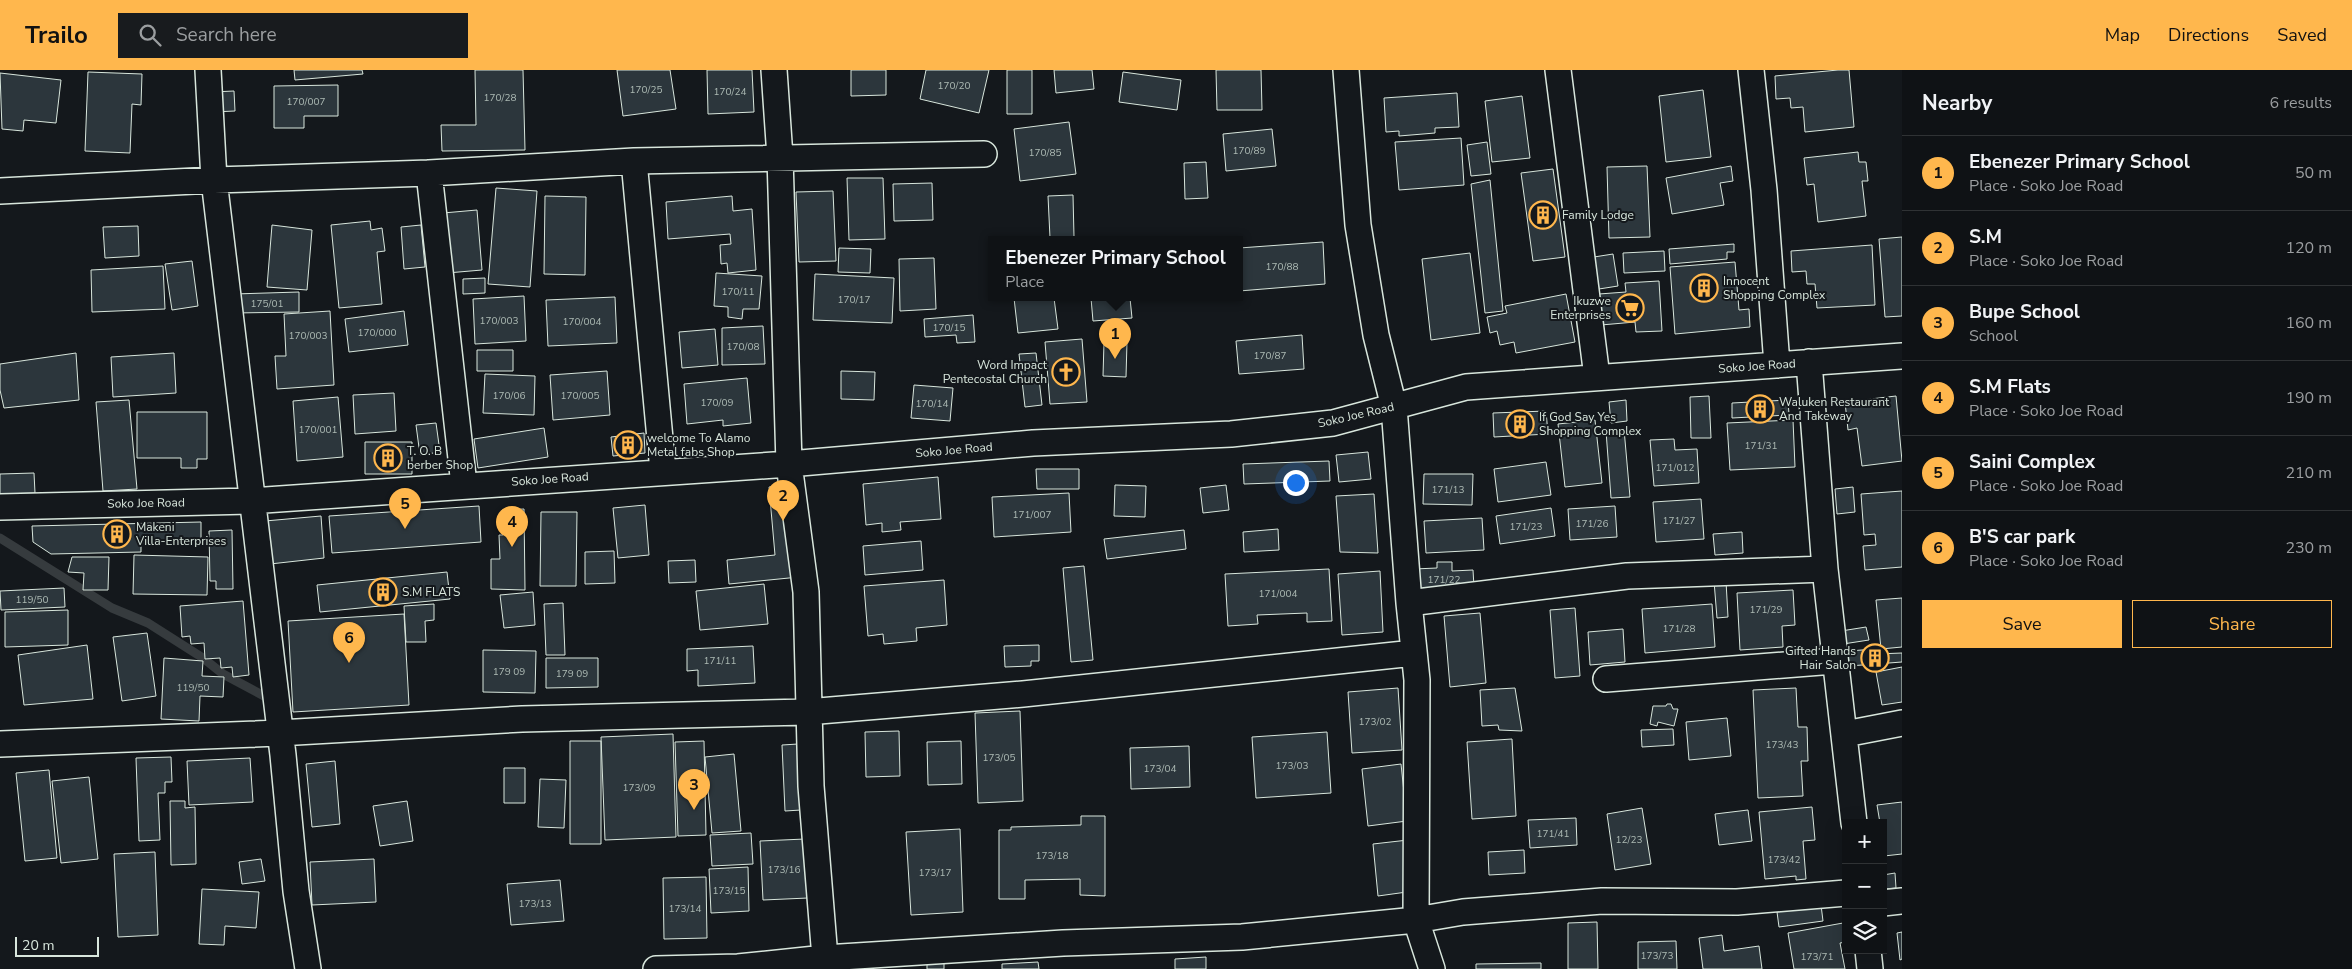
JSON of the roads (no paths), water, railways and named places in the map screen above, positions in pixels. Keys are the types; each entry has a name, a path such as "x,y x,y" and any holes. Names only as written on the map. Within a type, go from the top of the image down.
{"street":[{"path":"208,70 214,180 250,501 280,733 296,890 308,969"},
{"path":"774,70 780,157 789,464 806,592 807,712 825,958"},
{"path":"1346,70 1358,225 1376,335 1394,407 1409,603 1417,680 1416,920 1432,969"},
{"path":"1558,70 1597,377"},
{"path":"1751,70 1777,364"},
{"path":"0,191 214,180 429,173 634,161 984,154"},
{"path":"634,161 663,471"},
{"path":"429,173 464,485"},
{"name":"Soko Joe Road","path":"0,507 250,501 663,471 789,464 1033,443 1231,434 1334,424 1432,394 1466,387 1902,356"},
{"path":"1809,362 1825,569 1834,661 1845,734 1854,819"},
{"path":"1409,603 1627,576 1825,569"},
{"path":"0,744 280,733 522,719 807,712 1023,694 1414,653"},
{"path":"1606,679 1834,661"},
{"path":"1845,734 1902,723"},
{"path":"656,969 738,967 825,958 1063,943 1242,937 1416,920 1463,912 1602,900 1738,902 1842,893"},
{"path":"1887,903 1902,901"},
{"path":"1868,954 1870,969"}],"waterway":[{"path":"0,538 112,608 148,623 203,658 223,674 264,696"}],"place":[{"name":"Family Lodge","path":"1543,215"},
{"name":"Innocent Shopping Complex","path":"1704,288"},
{"name":"Ikuzwe Enterprises","path":"1630,308"},
{"name":"Ebenezer Primary School","path":"1115,359"},
{"name":"Word Impact Pentecostal Church","path":"1066,372"},
{"name":"Waluken Restaurant And Takeway","path":"1760,409"},
{"name":"If God Say Yes Shopping Complex","path":"1520,424"},
{"name":"welcome To Alamo Metal fabs Shop","path":"628,445"},
{"name":"T. O. B berber Shop","path":"388,458"},
{"name":"S.M","path":"783,521"},
{"name":"Saini Complex","path":"405,529"},
{"name":"Makeni Villa-Enterprises","path":"117,534"},
{"name":"S.M Flats","path":"512,547"},
{"name":"S.M FLATS","path":"383,592"},
{"name":"Gifted Hands Hair Salon","path":"1875,658"},
{"name":"B'S car park","path":"349,663"},
{"name":"Bupe School","path":"694,810"}]}
